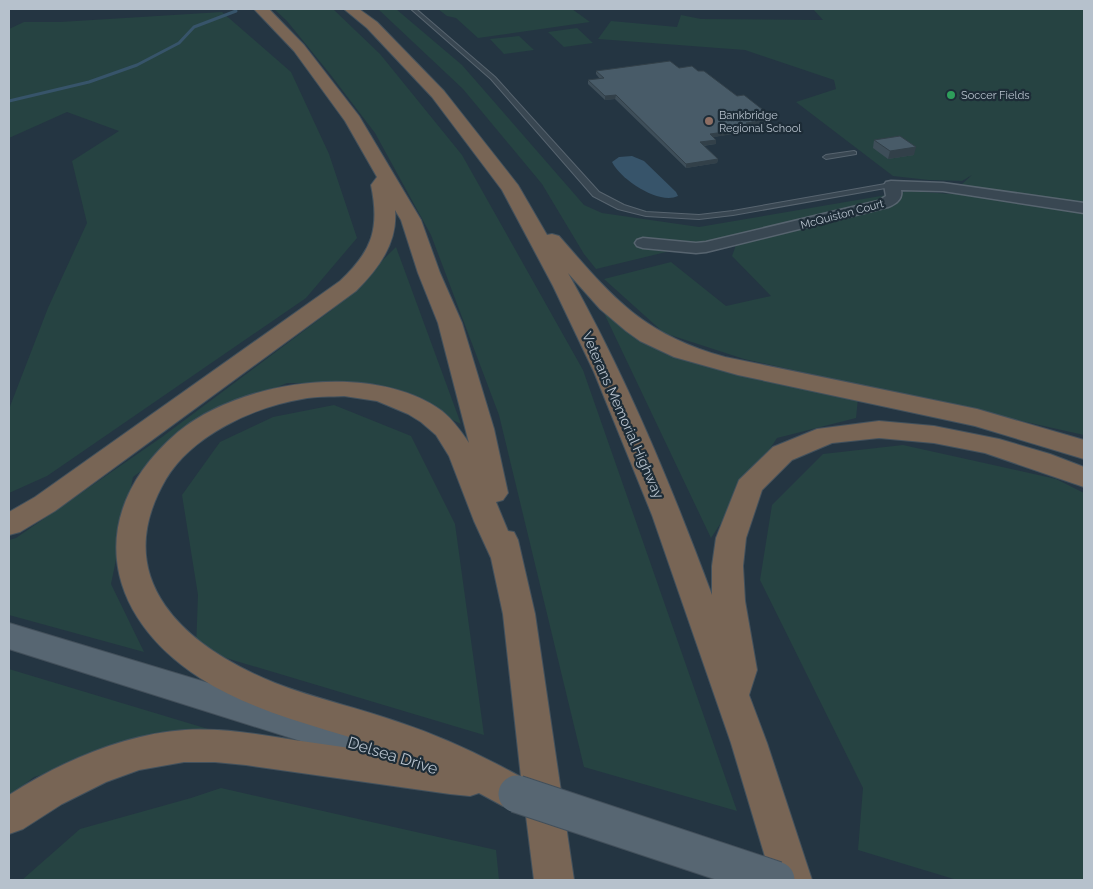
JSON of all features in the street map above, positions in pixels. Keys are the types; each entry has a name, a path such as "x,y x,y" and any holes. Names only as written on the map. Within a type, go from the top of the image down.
{"highway":[{"path":"260,9 299,48 353,120 411,220 429,273 450,323 480,429 519,614 554,880"},
{"name":"Veterans Memorial Highway","path":"351,9 372,26 438,94 511,189 607,372 667,516 757,767 792,880"},
{"path":"9,525 45,504 145,433 327,302 364,271 380,247 386,228 387,214 381,185 386,178"},
{"path":"531,224 545,230 583,276 620,315 649,336 679,350 714,361 762,372 1020,428 1084,450"},
{"path":"470,779 395,755 248,686 208,664 191,652 161,624 140,595 134,579 131,562 131,538 135,513 149,482 184,441 199,429 234,410 273,396 313,389 354,389 407,402 422,410 446,430 469,467 493,532 508,558"},
{"path":"732,696 740,672 728,591 728,556 733,523 748,487 763,469 781,453 804,441 823,437 882,430 904,431 992,446 1084,477"},
{"path":"9,816 33,799 94,770 154,750 184,746 395,755 468,768 517,794"}],"main road":[{"name":"Delsea Drive","path":"9,636 395,755"},
{"path":"470,779 776,880"}],"street":[{"name":"McQuiston Court","path":"891,185 943,187 1084,208"},
{"name":"McQuiston Court","path":"644,243 696,248 741,240 883,204 892,200 894,196 895,192 891,185"}],"lane":[{"path":"413,9 450,39 503,88 596,194 626,209 670,217 715,216 891,185"},
{"path":"826,157 854,153"}],"green space":[{"path":"274,9 333,9 380,54 462,155 583,370 737,811 584,767 499,415 431,235 375,133 287,21"},
{"path":"378,9 396,9 462,65 584,205 602,213 699,227 910,191 951,194 972,175 962,181 893,176 796,102 836,89 834,80 745,50 598,39 611,21 677,27 681,15 701,19 823,20 813,9 1084,9 1084,435 744,359 664,333 604,279 671,262 726,306 771,296 732,256 736,245 844,217 835,211 596,269 584,254 542,184 463,89"},
{"path":"438,9 572,9 590,22 478,38 456,18 447,16"},
{"path":"222,12 291,72 329,154 357,238 306,298 47,476 9,493 9,409 48,308 87,223 72,161 119,131 67,112 9,138 9,29 24,22 60,22"},
{"path":"577,28 593,43 564,47 548,32"},
{"path":"519,36 534,50 504,54 490,39"},
{"path":"396,247 461,424 376,384 287,383 225,409 133,477 111,584 144,652 9,615 9,540 16,538 162,437 333,309"},
{"path":"603,311 665,354 858,398 856,418 777,438 711,538"},
{"path":"334,405 411,436 455,524 484,735 196,649 198,595 182,495 220,442 273,417"},
{"path":"903,445 1056,479 1084,493 1084,880 957,880 858,850 863,788 760,580 772,505 823,454"},
{"path":"9,669 208,729 34,777 9,797"},
{"path":"221,788 496,850 499,880 22,880 80,829"}],"water":[{"path":"632,156 644,161 678,196 670,198 651,194 623,176 612,162 619,157"}],"building":[{"path":"670,61 679,68 692,66 698,71 704,71 737,96 744,95 767,113 759,115 766,120 746,123 752,128 710,134 716,140 700,142 718,159 686,164 616,95 605,96 588,80 604,78 596,71"},
{"path":"900,136 916,147 890,151 874,140"}],"waterway":[{"path":"9,101 89,82 137,65 179,43 194,27 236,11"}],"place":[{"name":"Soccer Fields","path":"951,95"},
{"name":"Bankbridge Regional School","path":"709,121"}]}
